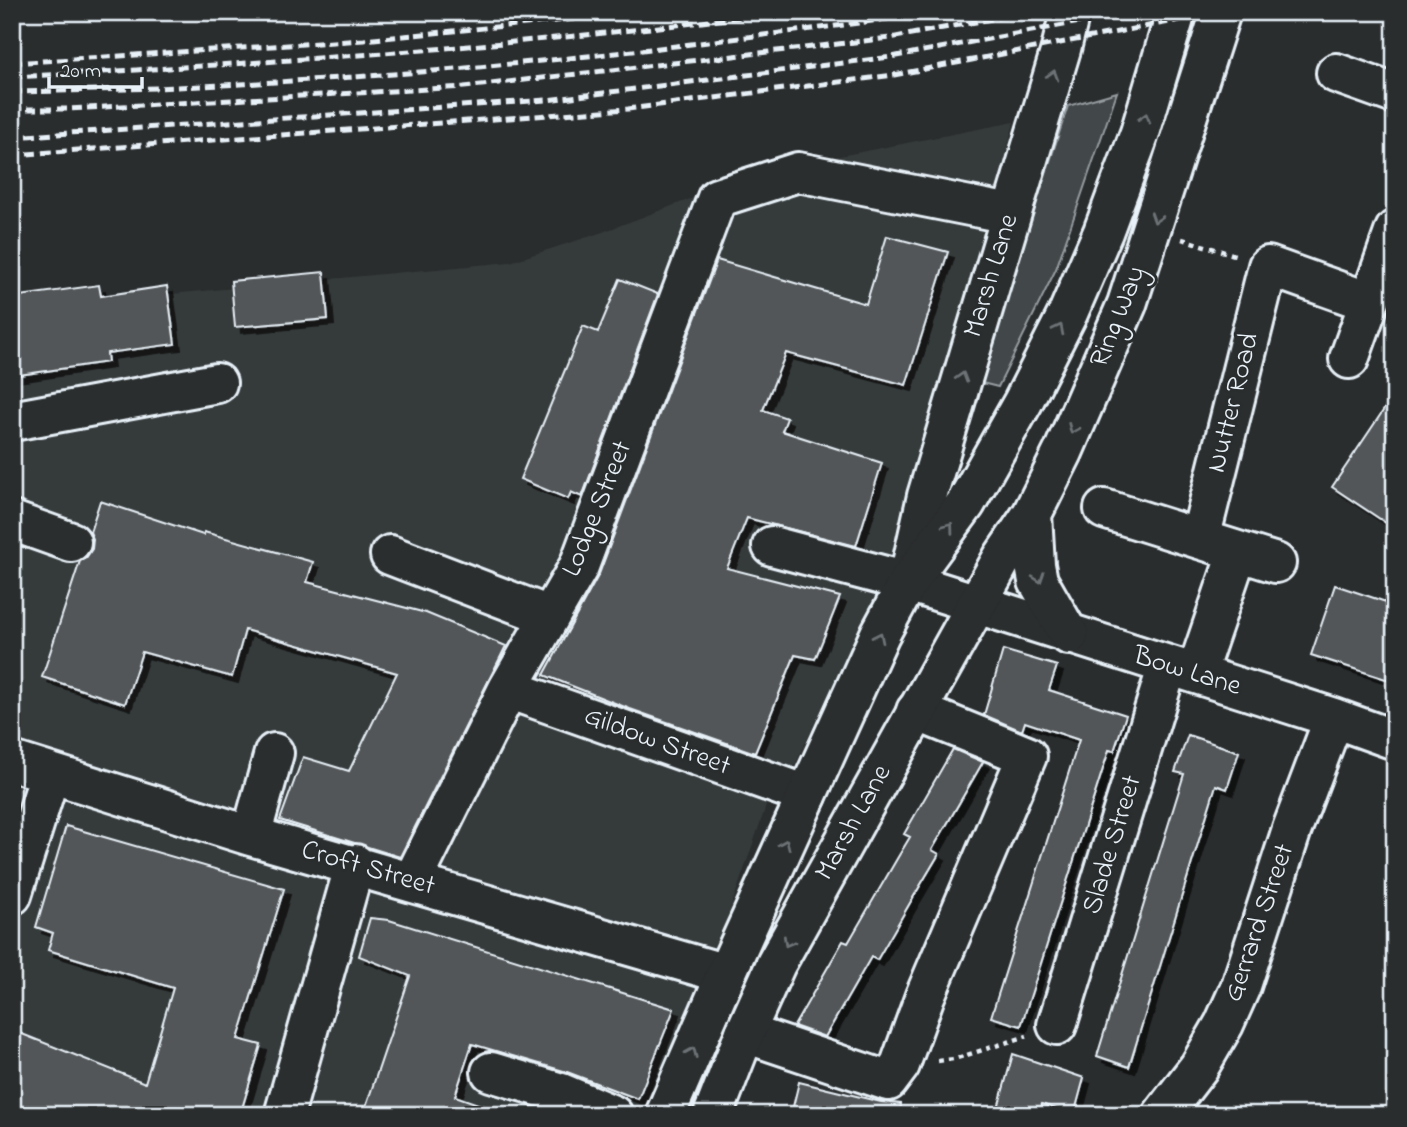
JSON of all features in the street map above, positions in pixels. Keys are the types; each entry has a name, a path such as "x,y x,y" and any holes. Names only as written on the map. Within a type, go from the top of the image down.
{"main road":[{"name":"Marsh Lane","path":"665,1115 880,634 908,582 927,496 1070,12"},
{"name":"Ring Way","path":"908,582 966,503 1023,402 1068,313 1103,232 1140,133 1176,12"},
{"name":"Ring Way","path":"978,605 1003,557 1031,514 1063,452 1127,304 1221,12"},
{"path":"1336,73 1395,94"},
{"name":"Lodge Street","path":"412,882 508,690 579,566 717,198 798,172 1010,214"},
{"path":"1349,359 1395,230"},
{"path":"1268,266 1369,302"},
{"name":"Nutter Road","path":"1200,539 1268,266"},
{"path":"12,421 217,383"},
{"path":"1104,509 1276,564"},
{"path":"1031,514 1038,582 1069,635"},
{"path":"12,521 71,542"},
{"path":"772,546 908,582 978,605"},
{"name":"Slade Street","path":"1057,1026 1182,670 1238,551"},
{"path":"390,555 549,616"},
{"name":"Marsh Lane","path":"713,1115 745,1032 776,964 978,605"},
{"name":"Bow Lane","path":"978,605 1334,718 1395,740"},
{"name":"Gildow Street","path":"508,690 807,795"},
{"path":"745,1032 888,1082 900,1065 925,996 1027,756 916,711"},
{"name":"Gerrard Street","path":"1162,1115 1199,1067 1224,1024 1241,986 1292,829 1334,718"},
{"path":"251,836 274,753"},
{"name":"Croft Street","path":"12,761 251,836 355,864 726,974"},
{"path":"12,895 50,774"},
{"path":"284,1115 355,864"},
{"path":"491,1072 561,1093 613,1115"}],"path":[{"path":"1152,229 1268,266"},
{"path":"900,1065 954,1059 1057,1026"}],"shaded area":[{"path":"1117,92 1056,269 998,387 978,382 1068,106"},
{"path":"1014,122 909,523 795,765 775,780 691,1023 646,1115 12,1115 12,309 510,262 600,233 709,192 835,157"}],"building":[{"path":"887,236 948,252 906,385 786,353 763,410 787,418 782,431 882,463 856,546 747,518 727,568 840,597 815,659 795,655 755,753 544,675 599,574 717,260 866,304"},
{"path":"324,272 328,319 235,327 231,281"},
{"path":"620,279 658,294 582,497 571,492 568,499 520,479 583,326 598,332"},
{"path":"99,285 101,296 167,286 175,344 107,353 108,362 12,376 12,297"},
{"path":"1395,393 1395,529 1332,487"},
{"path":"100,501 203,535 204,532 313,562 307,582 426,613 506,646 400,857 280,820 303,757 349,771 397,673 245,630 232,677 142,652 125,704 42,677 80,561 86,558 92,549 93,539 90,532"},
{"path":"1335,585 1395,605 1395,682 1311,655"},
{"path":"1003,650 1057,666 1049,690 1126,715 1114,751 1109,750 1021,1026 991,1017 1079,740 1025,722 1022,731 984,715"},
{"path":"1188,735 1239,752 1227,789 1216,785 1129,1067 1097,1056 1184,774 1175,772"},
{"path":"953,749 983,762 932,850 939,854 877,960 871,957 825,1037 794,1026 843,941 848,943 910,837 904,834"},
{"path":"66,826 284,889 238,1039 261,1045 240,1115 12,1115 12,1030 145,1083 173,988 48,950 53,933 36,927"},
{"path":"370,918 389,920 674,1009 638,1099 567,1072 472,1044 455,1096 498,1111 498,1115 363,1115 410,976 359,956"},
{"path":"1013,1054 1084,1078 1074,1115 1042,1104 1041,1115 996,1115"},
{"path":"799,1082 881,1102 901,1104 900,1115 791,1115"}],"railway":[{"path":"12,63 364,40 645,12"},
{"path":"12,77 205,66 493,44 781,12"},
{"path":"12,92 188,87 452,69 628,52 931,12"},
{"path":"12,109 69,109 464,87 890,38 1029,12"},
{"path":"12,137 547,100 891,57 1134,12"},
{"path":"12,155 628,109 894,75 1221,12"}]}
